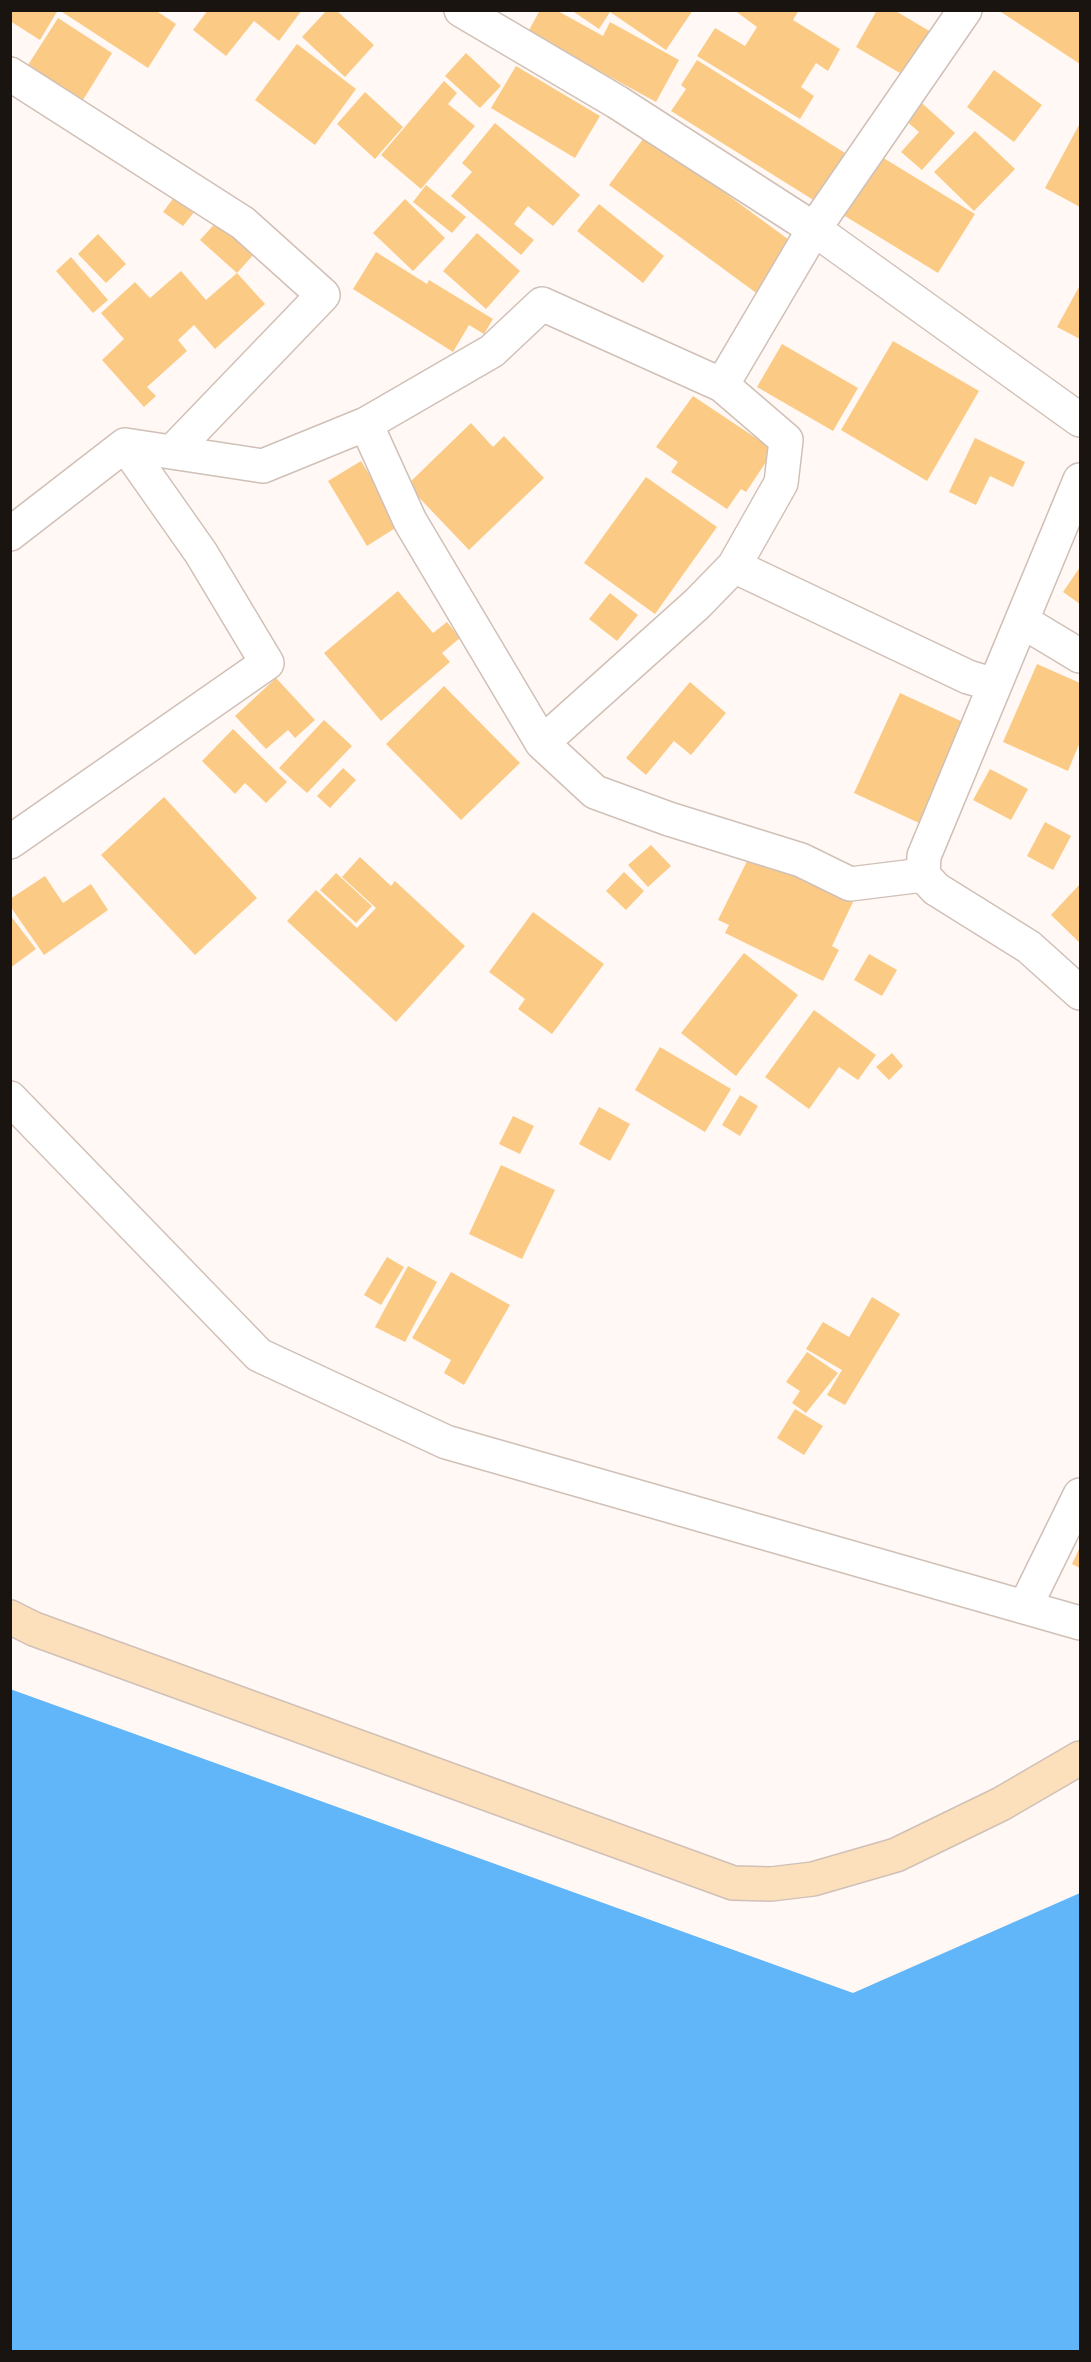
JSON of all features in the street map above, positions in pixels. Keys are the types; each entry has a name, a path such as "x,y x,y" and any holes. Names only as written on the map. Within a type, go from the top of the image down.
{"street":[{"path":"461,10 617,102 814,229 1080,420"},
{"path":"722,385 814,229 950,15"},
{"path":"10,74 243,224 323,295 172,452"},
{"path":"10,534 125,445 263,466 366,424 492,351 542,304 722,385 786,440 782,483 734,566 697,604 542,743"},
{"path":"366,424 410,521 542,743 595,792 669,819 801,860 850,884 922,875"},
{"path":"10,842 267,663 201,553 125,445"},
{"path":"922,875 924,856 995,691 995,685 1080,480"},
{"path":"734,566 968,676 995,685"},
{"path":"1022,621 1080,656"},
{"path":"922,875 936,889 1029,947 1080,993"},
{"path":"10,1098 259,1355 446,1442 1080,1623"},
{"path":"1025,1607 1080,1495"},
{"path":"10,1617 34,1629 732,1883 771,1884 813,1879 896,1855 1001,1804 1080,1758"}],"water":[{"path":"10,1689 853,1993 1080,1893 1080,2351 11,2351"}],"building":[{"path":"10,10 58,10 40,40 10,21"},
{"path":"59,10 155,10 176,24 148,68"},
{"path":"208,10 302,10 279,41 254,21 226,56 193,30"},
{"path":"327,10 336,10 374,45 345,77 302,37"},
{"path":"540,10 556,10 603,36 610,22 679,60 656,102 528,32"},
{"path":"571,10 693,10 666,50 610,12 599,29"},
{"path":"734,10 799,10 793,20 840,49 828,71 816,63 801,87 814,96 800,119 697,56 715,28 745,46 757,27"},
{"path":"877,10 894,10 936,35 910,79 856,47"},
{"path":"998,10 1080,10 1080,64"},
{"path":"58,18 112,53 83,100 28,65"},
{"path":"297,44 356,89 315,145 255,100"},
{"path":"466,53 501,86 480,108 445,76"},
{"path":"697,60 853,158 823,206 671,111 686,89 681,85"},
{"path":"516,66 600,116 575,158 491,108"},
{"path":"994,70 1042,105 1014,142 967,107"},
{"path":"444,81 457,93 448,104 475,126 421,189 381,155"},
{"path":"365,92 403,127 375,159 337,124"},
{"path":"914,96 955,133 922,170 901,152 919,132 898,114"},
{"path":"495,123 580,195 553,226 528,206 514,224 534,240 521,255 451,196 472,172 462,163"},
{"path":"1080,123 1080,207 1045,188"},
{"path":"975,131 1015,169 974,211 934,172"},
{"path":"646,135 796,245 759,295 609,185"},
{"path":"877,154 975,214 938,273 840,213"},
{"path":"426,185 466,217 452,233 413,202"},
{"path":"175,196 195,211 183,226 163,212"},
{"path":"405,199 445,238 413,271 373,233"},
{"path":"599,204 664,256 643,283 577,231"},
{"path":"219,219 255,253 237,273 200,240"},
{"path":"477,233 520,271 486,309 443,271"},
{"path":"98,234 126,264 106,283 78,254"},
{"path":"376,252 427,284 429,280 493,319 484,334 469,325 453,352 353,289"},
{"path":"71,257 108,300 93,313 56,271"},
{"path":"181,271 206,300 237,273 265,304 215,349 194,325 178,340 187,351 147,387 156,396 144,407 102,360 124,339 101,313 135,282 150,298"},
{"path":"1080,285 1080,339 1057,327"},
{"path":"893,341 979,391 927,481 841,430"},
{"path":"782,344 858,388 833,431 757,387"},
{"path":"693,396 774,450 746,492 741,489 727,509 671,472 678,462 656,447"},
{"path":"471,423 493,447 504,436 544,478 469,550 407,485"},
{"path":"975,438 1025,462 1013,487 990,476 976,505 949,492"},
{"path":"361,461 400,525 367,546 328,481"},
{"path":"646,477 717,527 655,614 584,563"},
{"path":"1080,567 1080,604 1063,592"},
{"path":"398,591 433,633 447,622 460,638 442,653 450,662 381,721 324,653"},
{"path":"610,593 638,615 617,641 589,619"},
{"path":"1037,664 1080,683 1080,742 1068,771 1003,742"},
{"path":"276,678 315,720 295,738 288,730 266,749 235,716"},
{"path":"690,682 726,713 691,755 674,741 646,775 626,758"},
{"path":"444,686 520,763 461,820 386,744"},
{"path":"900,693 976,728 930,828 854,793"},
{"path":"324,720 352,746 307,793 279,768"},
{"path":"233,729 287,782 266,803 245,783 235,794 202,761"},
{"path":"343,768 356,780 330,808 317,796"},
{"path":"990,769 1028,789 1011,820 973,800"},
{"path":"164,797 257,898 195,955 101,855"},
{"path":"1045,822 1071,836 1053,870 1027,856"},
{"path":"651,845 671,866 648,887 628,865"},
{"path":"752,851 853,902 832,946 839,950 823,981 725,933 729,925 718,920"},
{"path":"360,857 391,886 395,881 465,946 396,1022 287,921 316,890 357,928 376,908 342,877"},
{"path":"624,872 644,891 626,910 606,891"},
{"path":"336,873 372,906 356,923 320,890"},
{"path":"45,876 63,903 91,884 108,910 44,955 10,906 10,899"},
{"path":"1080,884 1080,943 1051,915"},
{"path":"533,912 604,964 552,1034 518,1009 525,999 489,972"},
{"path":"10,915 36,949 10,968"},
{"path":"744,953 798,995 736,1076 681,1033"},
{"path":"869,954 897,970 882,996 854,980"},
{"path":"814,1010 876,1055 858,1080 839,1067 809,1109 765,1077"},
{"path":"660,1047 731,1089 705,1132 635,1090"},
{"path":"892,1053 903,1066 889,1080 876,1067"},
{"path":"740,1095 758,1106 740,1136 722,1125"},
{"path":"599,1107 630,1124 610,1161 579,1144"},
{"path":"513,1116 534,1126 520,1154 499,1144"},
{"path":"501,1165 555,1190 522,1259 469,1234"},
{"path":"387,1257 404,1267 381,1305 364,1295"},
{"path":"408,1266 437,1282 405,1342 375,1327"},
{"path":"451,1272 510,1305 464,1385 444,1373 451,1360 412,1338"},
{"path":"872,1297 900,1314 845,1405 827,1395 842,1370 806,1349 823,1322 849,1337"},
{"path":"807,1352 838,1373 806,1413 792,1403 800,1391 786,1382"},
{"path":"795,1409 823,1426 804,1455 777,1438"},
{"path":"1080,1547 1080,1568 1072,1564"}]}
